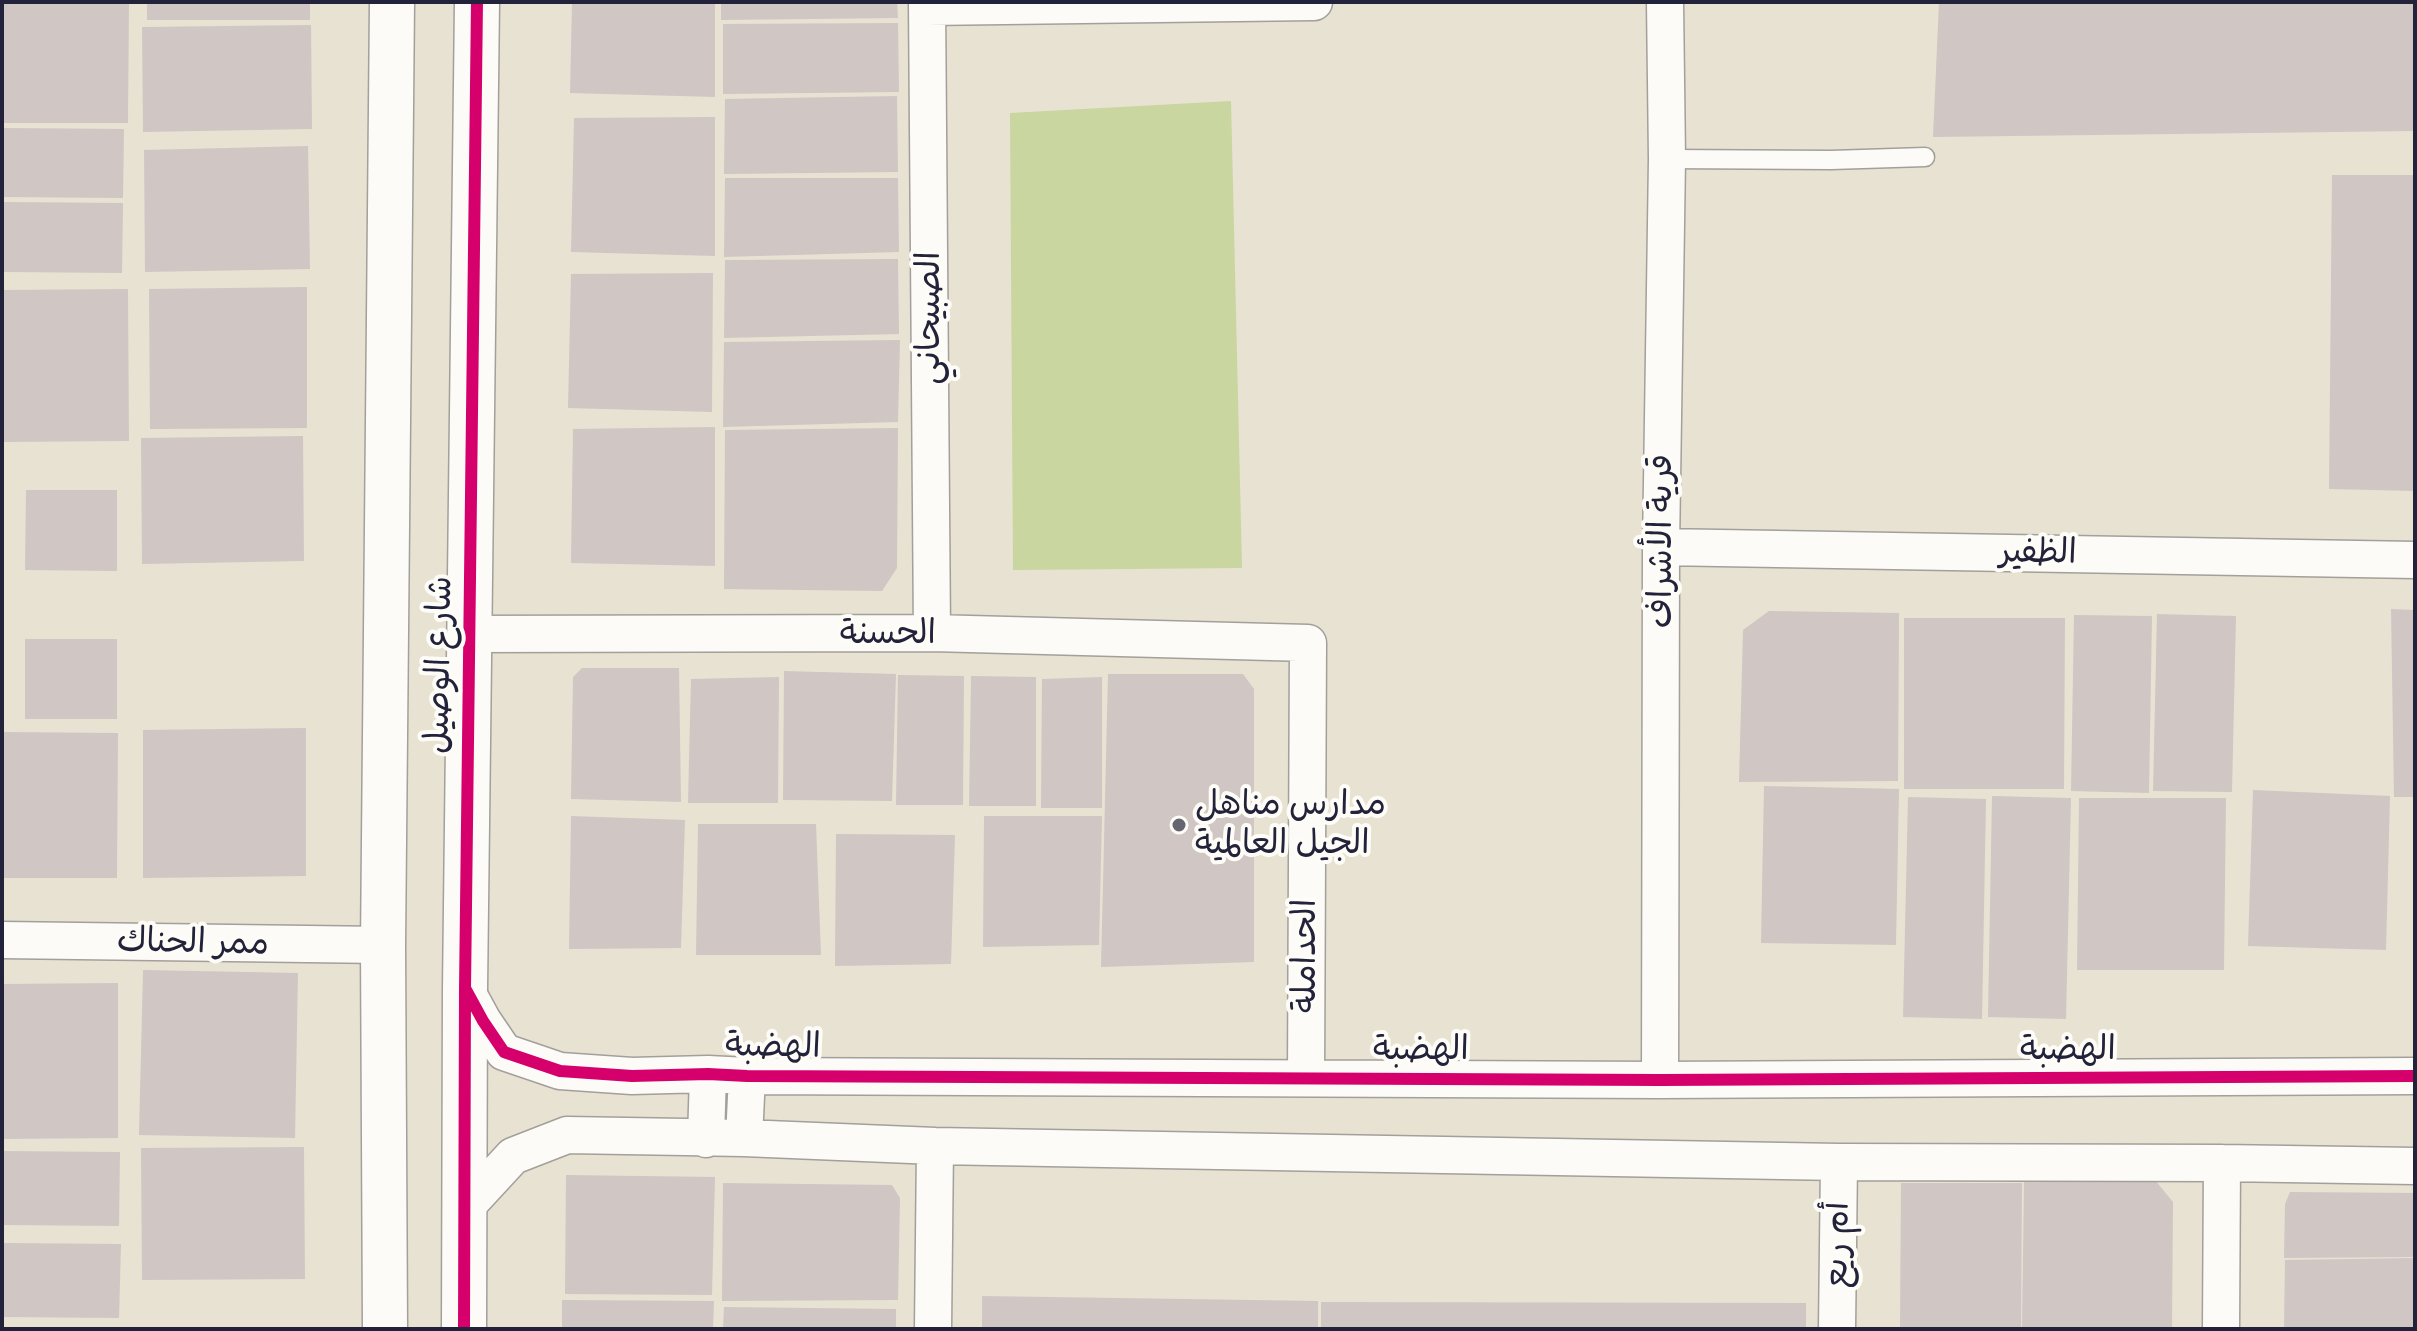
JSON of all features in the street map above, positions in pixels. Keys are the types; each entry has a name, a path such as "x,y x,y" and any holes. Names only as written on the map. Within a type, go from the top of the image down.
{"street":[{"name":"شارع الوصيل","path":"385,1329 383,945 392,2"},
{"name":"شارع الوصيل","path":"464,1329 477,2"},
{"path":"927,5 1314,2"},
{"name":"قرية الأشراف","path":"1660,1080 1661,547 1667,159 1665,2"},
{"name":"الصبيحاني","path":"927,5 932,633"},
{"name":"الظفير","path":"1661,547 2415,560"},
{"name":"الحسنة","path":"469,634 932,633 1308,643"},
{"name":"الحداملة","path":"1306,1078 1308,643"},
{"name":"ممر الحناك","path":"2,940 383,945"},
{"name":"الهضبة","path":"465,988 504,1052 560,1071 632,1076 1660,1080 2415,1076"},
{"path":"706,1139 708,1074"},
{"path":"744,1138 747,1076"},
{"path":"464,1209 513,1156 567,1135 935,1146 1839,1162 2415,1166"},
{"path":"933,1329 935,1146"},
{"name":"أم ريع","path":"1837,1329 1839,1162"},
{"path":"2221,1329 2222,1163"}],"lane":[{"path":"1667,159 1925,157"}],"green space":[{"path":"1231,101 1242,568 1013,570 1010,113"}],"building":[{"path":"2,2 129,2 128,123 2,123"},
{"path":"147,2 310,2 310,20 147,20"},
{"path":"572,2 715,2 715,97 570,93"},
{"path":"721,2 897,2 898,18 721,20"},
{"path":"1939,2 2415,2 2415,131 1933,137"},
{"path":"898,23 899,92 723,94 723,24"},
{"path":"311,25 312,129 143,132 142,27"},
{"path":"897,96 898,172 724,174 725,99"},
{"path":"715,117 715,256 571,252 574,118"},
{"path":"2,128 124,129 123,198 2,197"},
{"path":"308,146 310,269 145,272 144,150"},
{"path":"2332,175 2415,175 2415,491 2329,489"},
{"path":"725,178 898,178 899,252 724,257"},
{"path":"2,202 123,203 122,273 2,272"},
{"path":"898,259 899,334 724,338 725,260"},
{"path":"713,273 712,412 568,408 571,274"},
{"path":"307,287 307,428 150,429 149,289"},
{"path":"128,289 129,441 2,442 2,290"},
{"path":"900,340 898,422 723,427 724,342"},
{"path":"715,427 715,566 571,563 573,429"},
{"path":"898,428 897,568 882,591 724,589 725,430"},
{"path":"303,436 304,561 142,564 141,438"},
{"path":"26,490 117,490 117,571 25,570"},
{"path":"2391,609 2415,610 2415,797 2394,797"},
{"path":"1769,611 1899,613 1898,781 1739,782 1743,630"},
{"path":"2157,614 2236,616 2232,792 2153,791"},
{"path":"2074,615 2152,616 2149,793 2071,791"},
{"path":"1904,618 2065,618 2064,789 1904,789"},
{"path":"25,639 117,639 117,719 25,719"},
{"path":"582,668 679,668 681,802 571,799 573,677"},
{"path":"784,671 896,674 892,801 783,800"},
{"name":"مدارس مناهل الجيل العالمية","path":"1108,674 1243,674 1254,689 1254,962 1101,967"},
{"path":"898,675 964,676 963,805 896,805"},
{"path":"971,676 1036,677 1036,806 969,806"},
{"path":"779,677 778,803 688,803 691,679"},
{"path":"1102,677 1102,808 1041,808 1042,679"},
{"path":"306,728 306,876 143,878 143,730"},
{"path":"2,732 118,733 117,878 2,878"},
{"path":"1764,786 1899,789 1896,945 1761,943"},
{"path":"2253,790 2390,796 2386,950 2248,946"},
{"path":"1992,796 2071,798 2066,1019 1988,1017"},
{"path":"1908,797 1986,799 1982,1019 1903,1017"},
{"path":"2079,798 2226,798 2224,970 2077,970"},
{"path":"571,816 685,820 681,948 569,949"},
{"path":"984,816 1102,816 1099,945 983,947"},
{"path":"698,824 816,824 821,955 696,955"},
{"path":"836,834 955,835 951,964 835,966"},
{"path":"143,970 298,973 295,1138 139,1135"},
{"path":"118,983 118,1138 2,1139 2,984"},
{"path":"304,1147 305,1279 142,1280 141,1148"},
{"path":"2,1151 120,1152 119,1226 2,1225"},
{"path":"566,1175 715,1177 712,1295 565,1294"},
{"path":"2155,1180 2173,1202 2172,1329 2022,1329 2024,1181"},
{"path":"723,1183 892,1185 900,1198 898,1300 722,1301"},
{"path":"1901,1183 2022,1183 2021,1329 1900,1329"},
{"path":"2290,1192 2415,1193 2415,1257 2284,1258 2285,1204"},
{"path":"2,1243 121,1244 119,1318 2,1317"},
{"path":"2415,1258 2415,1329 2284,1329 2285,1260"},
{"path":"982,1296 1318,1301 1318,1329 982,1329"},
{"path":"562,1300 714,1301 713,1329 562,1329"},
{"path":"1321,1302 1806,1303 1806,1329 1321,1329"},
{"path":"724,1307 896,1309 896,1329 723,1329"}],"cycle path":[{"path":"464,1329 477,2"},
{"path":"465,988 504,1052 560,1071 632,1076 1660,1080 2415,1076"}],"place":[{"name":"مدارس مناهل الجيل العالمية","path":"1179,825"}]}
